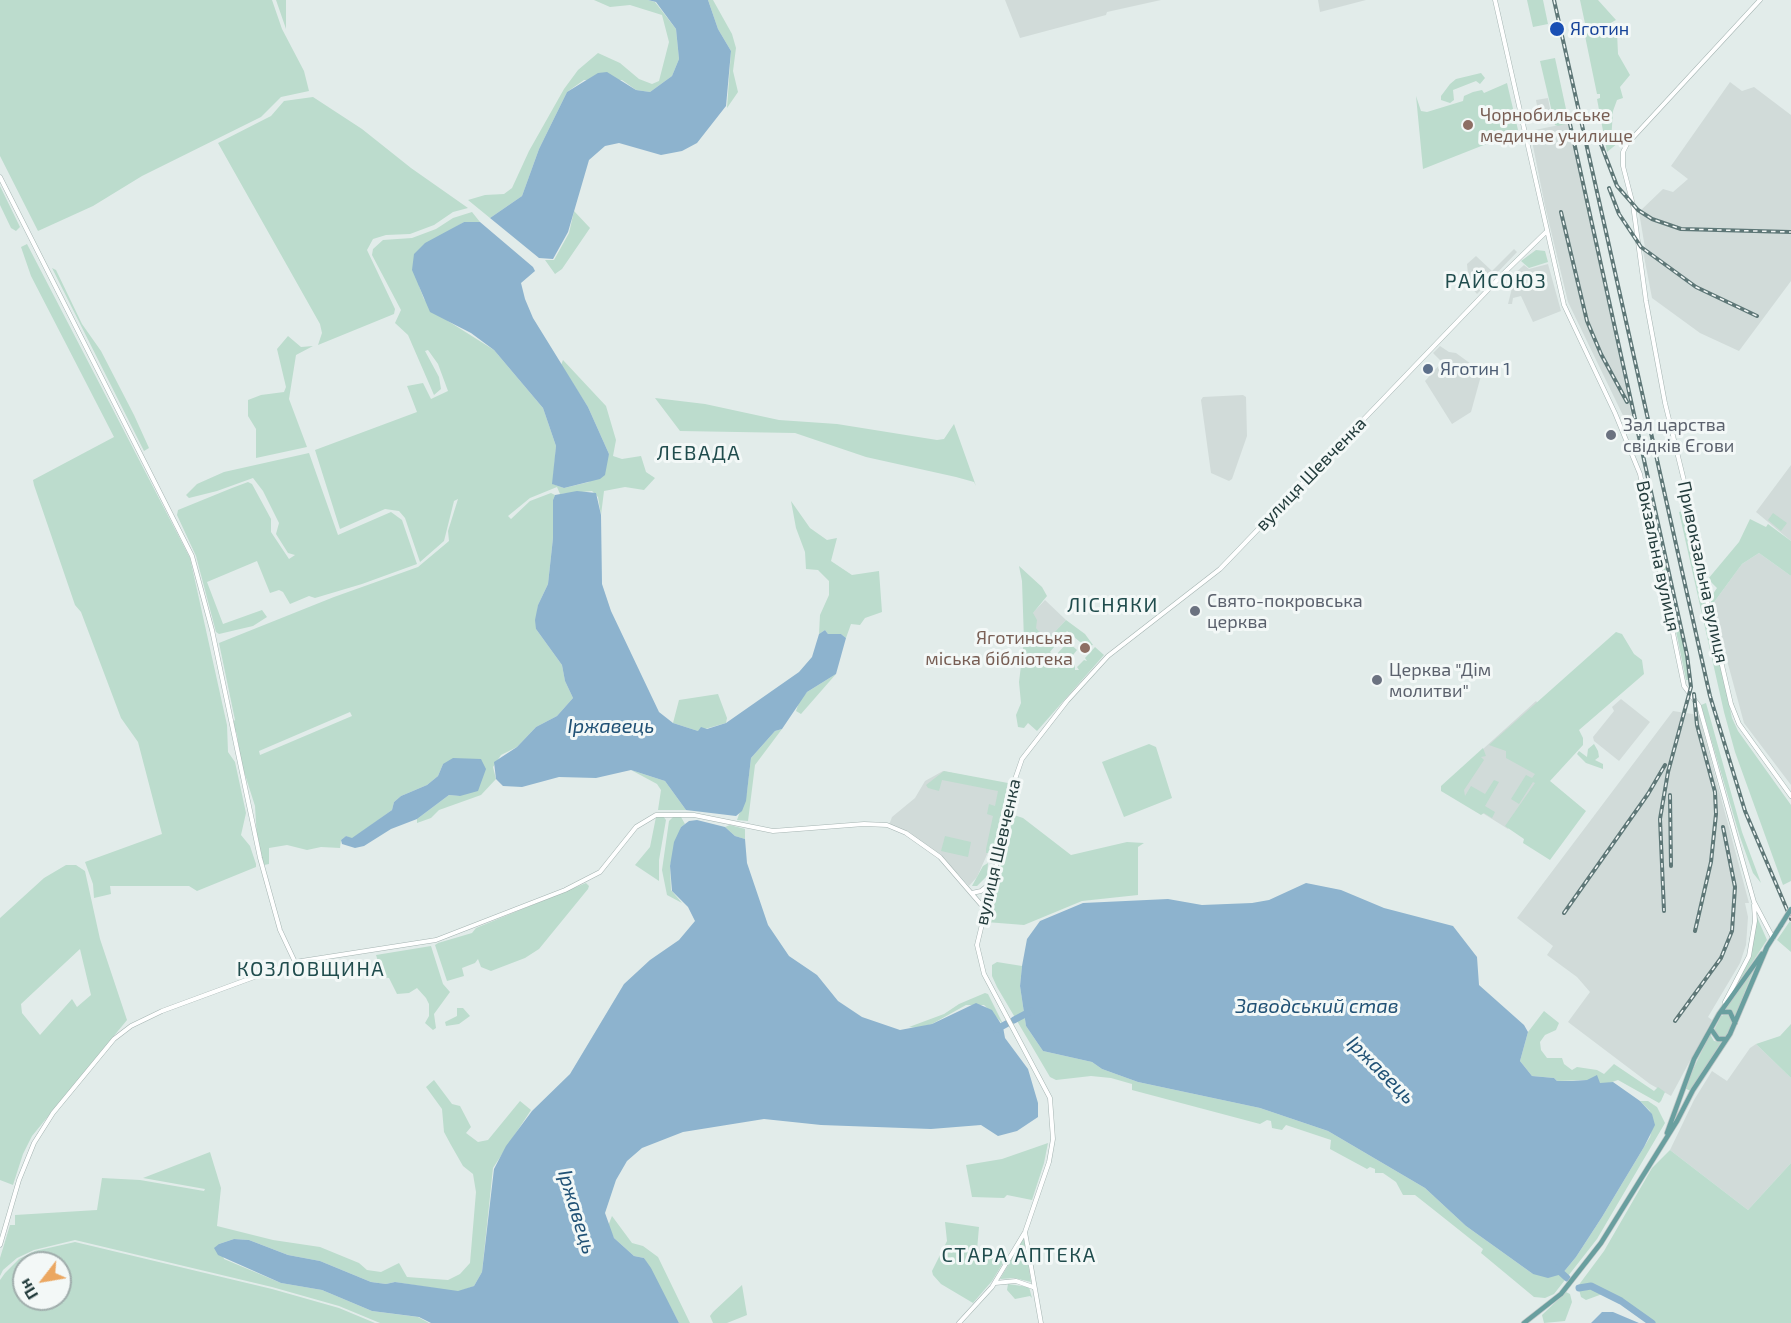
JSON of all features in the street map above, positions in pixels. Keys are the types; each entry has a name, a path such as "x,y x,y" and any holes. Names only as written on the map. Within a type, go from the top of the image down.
{"main road":[{"path":"1665,1138 1686,1076 1719,1014 1791,909"},
{"path":"1524,1323 1554,1301 1583,1268 1726,1039 1767,947"},
{"path":"1719,1014 1730,1012 1735,1023"},
{"path":"1711,1029 1718,1040 1726,1039"}],"street":[{"name":"Вокзальна вулиця","path":"1495,0 1564,305 1616,413 1640,474 1684,686 1699,706 1754,902 1773,938"},
{"name":"Привокзальна вулиця","path":"1760,0 1627,144 1623,152 1646,301 1669,424 1689,497 1705,592 1731,704 1739,724 1791,796"},
{"path":"0,177 192,556 210,624 260,858 280,930 295,963"},
{"name":"вулиця Шевченка","path":"959,1323 995,1283 1025,1232 1049,1162 1054,1125 1053,1108 1043,1081 990,986 978,959 977,945 984,908 1016,773 1032,744 1067,701 1114,650 1220,569 1546,232"},
{"path":"0,1245 19,1180 34,1143 53,1113 106,1048 131,1026 162,1011 295,963 436,940 557,894 600,872 636,827 645,820 669,813 694,815 773,831 864,824 887,825 906,833 940,857 984,908"},
{"path":"972,893 981,891 992,882"},
{"path":"1719,1014 1749,956 1755,921 1754,902"},
{"path":"1025,1232 1041,1323"},
{"path":"995,1283 1016,1281 1034,1287"}],"shaded area":[{"path":"1005,0 1161,0 1107,12 1106,15 1020,38"},
{"path":"1318,0 1366,0 1320,12"},
{"path":"1730,82 1742,91 1754,87 1791,115 1791,281 1739,351 1700,333 1652,298 1643,251 1645,248 1639,212 1663,189 1673,192 1688,179 1671,166"},
{"path":"1548,98 1552,119 1540,122 1536,100"},
{"path":"1569,123 1635,431 1631,432 1568,302 1545,206 1530,131"},
{"path":"1514,249 1517,252 1477,294 1469,285 1467,264 1476,256 1492,271"},
{"path":"1548,264 1561,311 1533,322 1521,296 1513,298 1512,304 1508,304 1512,288 1519,282 1513,275 1524,265 1529,269"},
{"path":"1440,346 1449,352 1456,353 1482,372 1471,412 1452,424 1425,381 1442,362 1433,353"},
{"path":"1243,395 1246,397 1247,436 1232,479 1229,481 1211,473 1201,400 1203,397"},
{"path":"1791,465 1791,541 1756,512"},
{"path":"1759,553 1791,576 1791,785 1744,723 1712,605 1742,564"},
{"path":"1045,600 1066,620 1047,640 1027,619"},
{"path":"1621,699 1650,722 1619,761 1594,741 1593,737 1614,711 1612,707"},
{"path":"1536,701 1548,715 1537,782 1508,829 1441,787"},
{"path":"1673,711 1699,715 1749,903 1745,903 1748,917 1746,945 1740,963 1708,1017 1712,1020 1671,1096 1650,1084 1568,1022 1590,992 1577,977 1547,955 1553,946 1517,918"},
{"path":"943,771 1002,783 989,850 977,877 969,886 942,856 906,831 889,825 892,817 915,798 925,781"},
{"path":"1756,1044 1791,1078 1791,1163 1748,1210 1670,1150 1694,1100 1712,1071 1727,1081 1750,1048"}],"green space":[{"path":"0,0 272,0 282,29 304,71 309,91 281,97 261,117 142,176 93,206 38,231 0,156"},
{"path":"276,0 286,0 286,29 285,26"},
{"path":"594,0 655,2 676,29 679,59 672,76 650,92 636,90 622,80 584,80 567,92 539,149 522,196 490,218 468,200 485,195 504,194 512,188 529,151 564,89 578,70 598,53 620,63 639,79 652,84 659,81 669,42 662,15 630,5 610,7"},
{"path":"708,0 713,0 732,34 736,48 733,71 738,92 727,108 731,51 718,29"},
{"path":"1527,0 1543,0 1548,24 1533,27"},
{"path":"1580,0 1598,0 1616,20 1602,25 1601,28 1617,32 1618,54 1630,75 1620,87 1623,98 1617,100 1613,111 1611,141 1618,143 1607,152 1597,99 1600,98 1600,94 1597,94 1585,36 1593,27 1590,24 1586,28"},
{"path":"1555,58 1569,123 1558,126 1555,125 1540,61"},
{"path":"1481,73 1485,78 1480,84 1476,81 1453,90 1454,100 1450,103 1441,100 1441,96 1456,79"},
{"name":"Чорнобильське медичне училище","path":"1507,83 1518,130 1516,135 1506,142 1499,139 1423,169 1416,96 1421,111 1427,112 1463,101 1464,96 1473,92 1482,90 1484,93"},
{"path":"313,97 362,129 411,168 468,208 453,212 434,225 410,234 386,235 373,239 367,250 395,309 394,314 318,345 322,333 320,324 218,143 271,116 284,101"},
{"path":"0,186 20,227 16,231 11,228 0,205"},
{"path":"574,211 590,228 562,269 555,274 545,260 554,260 569,233"},
{"path":"472,212 480,222 464,222 451,230 419,286 424,299 448,321 494,350 543,408 556,446 553,484 564,488 589,482 609,454 588,407 561,365 563,360 606,406 616,440 613,456 622,459 641,456 646,472 655,478 644,490 625,487 604,491 601,515 598,497 592,491 560,494 557,487 530,498 508,516 511,519 530,501 551,493 555,495 548,584 538,605 536,629 562,665 565,681 573,698 557,716 536,727 517,747 501,755 493,767 496,779 481,795 439,810 431,818 417,823 417,819 449,795 460,796 443,764 438,776 427,785 401,796 394,802 392,810 352,839 346,836 341,840 340,848 321,847 307,850 287,845 269,848 269,864 264,865 257,838 255,806 240,759 237,734 232,723 235,720 219,643 334,597 418,567 449,541 448,531 458,499 454,501 444,541 420,562 405,518 399,511 385,509 340,529 315,450 417,412 407,386 423,383 431,399 448,391 438,364 428,350 425,351 439,377 441,389 434,395 408,335 395,323 401,310 372,255 373,249 383,240 412,238 436,229 453,218","holes":["350,712 352,716 260,755 259,751"]},
{"path":"27,244 190,558 227,725 228,752 235,762 246,813 241,835 250,846 256,864 256,867 197,891 189,886 110,886 111,894 94,898 93,884 85,862 162,834 138,742 121,718 81,612 75,605 34,485 33,480 114,437 31,276 21,247"},
{"path":"1536,250 1545,251 1548,262 1529,268 1521,261"},
{"path":"52,268 56,270 82,324 101,351 134,415 149,448 144,451"},
{"path":"288,336 301,347 313,346 296,355 289,399 307,447 256,458 256,429 248,416 248,400 261,395 284,392 286,387 277,349"},
{"path":"655,398 705,404 779,420 837,424 937,440 944,439 954,424 976,486 974,482 866,457 795,433 680,431"},
{"path":"309,453 338,535 391,512 402,520 417,564 362,584 315,598 309,596 290,604 283,592 279,590 270,593 257,561 207,582 223,624 262,610 267,617 253,626 219,634 216,632 196,556 177,515 178,510 248,482 252,484 271,519 271,532 289,559 295,555 288,553 276,534 279,523 263,491 253,478 217,491 189,498 186,495 197,484 224,472"},
{"path":"791,501 810,528 827,540 837,538 831,561 852,575 879,571 882,612 865,618 860,625 851,624 846,638 841,634 828,634 825,630 819,634 820,615 829,595 829,581 818,570 806,569 805,552 796,528"},
{"path":"1687,510 1732,718 1738,731 1791,805 1791,881 1783,885 1735,752 1724,712 1679,512"},
{"path":"1773,513 1787,523 1781,531 1768,520"},
{"path":"1750,519 1766,527 1768,524 1791,541 1791,576 1759,553 1742,564 1712,605 1710,598 1717,588 1708,579 1739,542"},
{"path":"1666,562 1690,680 1686,680 1662,563"},
{"path":"1019,566 1042,587 1047,596 1033,613 1037,620 1036,628 1047,640 1066,620 1085,634 1093,645 1086,647 1067,631 1050,652 1055,656 1068,642 1077,650 1069,660 1075,665 1075,670 1079,670 1077,667 1084,660 1087,661 1085,658 1095,647 1104,655 1037,731 1028,723 1024,728 1018,727 1016,715 1021,703 1019,682 1024,641 1022,581"},
{"path":"1616,632 1622,634 1634,654 1642,660 1644,674 1579,730 1583,738 1583,745 1550,781 1586,811 1550,860 1523,843 1524,839 1505,826 1535,783 1533,782 1519,804 1511,799 1526,775 1532,778 1535,774 1506,758 1506,751 1489,745"},
{"path":"836,674 801,714 796,711 800,699 807,692"},
{"path":"718,694 727,718 726,723 698,731 673,723 679,700"},
{"path":"1706,703 1742,832 1761,883 1753,873 1740,837 1701,705"},
{"path":"782,729 755,765 748,821 737,820 747,792 751,758 775,731"},
{"path":"1149,744 1156,747 1172,798 1124,817 1102,762"},
{"path":"1594,744 1599,757 1595,760 1603,764 1603,769 1586,763 1577,754 1579,751 1587,757 1588,749"},
{"path":"1483,748 1486,756 1481,757 1484,760 1464,790 1465,796 1471,786 1485,794 1494,780 1499,782 1485,806 1495,812 1492,818 1484,813 1481,815 1441,791 1441,786"},
{"path":"631,770 665,781 686,810 658,810 661,790 657,784"},
{"path":"944,771 1008,783 994,849 990,853 986,853 986,849 993,816 987,814 989,804 995,806 998,791 942,780 939,791 928,788 926,785"},
{"path":"1014,815 1023,818 1071,855 1127,842 1144,843 1138,847 1138,895 1082,901 1024,925 986,922"},
{"path":"663,816 666,820 659,860 659,881 635,865 650,847 656,817"},
{"path":"674,816 681,817 685,824 681,827 670,866 671,890 682,903 667,895 662,870 669,821"},
{"path":"730,825 745,829 745,839 735,836 725,827"},
{"path":"945,836 971,842 968,857 941,851"},
{"path":"988,863 987,876 977,886 972,886 983,866"},
{"path":"66,865 76,865 85,871 100,939 127,1020 32,1136 23,1154 13,1185 0,1180 0,918 44,878","holes":["80,949 91,995 77,1007 72,999 40,1035 22,1013 21,1004"]},
{"path":"586,883 589,886 588,889 539,949 525,958 491,971 481,967 478,959 475,963 462,968 464,976 447,981 435,945 472,933 476,928"},
{"path":"1757,917 1767,940 1730,996 1749,960"},
{"path":"1790,921 1791,923 1791,952 1777,940"},
{"path":"431,946 443,984 450,992 434,1014 436,1028 433,1030 425,1023 429,1016 429,1004 426,998 417,988 409,993 397,994 389,978 383,977 376,955"},
{"path":"997,962 1022,966 1020,986 1026,1026 1043,1051 1092,1062 1102,1069 1138,1082 1260,1108 1328,1131 1425,1188 1466,1226 1533,1274 1562,1274 1602,1217 1650,1137 1652,1129 1650,1111 1640,1101 1648,1101 1657,1107 1665,1123 1597,1239 1554,1294 1545,1298 1534,1297 1481,1253 1483,1249 1415,1195 1403,1195 1396,1182 1383,1173 1375,1173 1375,1169 1370,1167 1367,1169 1330,1149 1331,1140 1286,1125 1282,1130 1272,1128 1271,1121 1267,1120 1260,1124 1132,1090 1132,1084 1111,1078 1091,1076 1056,1080 1050,1077 997,987 992,976 992,965"},
{"path":"1754,969 1742,999 1736,1016 1725,1009"},
{"path":"985,993 988,994 1003,1024 984,1005 966,1005 932,1024 917,1028 909,1027 944,1014 959,1004"},
{"path":"457,1008 463,1008 470,1016 459,1024 446,1026 445,1022 457,1016"},
{"path":"1544,1011 1559,1023 1556,1030 1545,1035 1540,1042 1541,1050 1547,1058 1562,1058 1564,1064 1572,1070 1577,1067 1597,1070 1604,1074 1614,1064 1654,1091 1658,1087 1665,1092 1661,1101 1659,1103 1618,1080 1603,1085 1588,1080 1557,1081 1554,1078 1532,1076 1520,1061 1528,1032"},
{"path":"1730,1015 1733,1023 1726,1036 1719,1036 1714,1030 1721,1016"},
{"path":"1791,1024 1791,1078 1756,1044 1780,1036"},
{"path":"1710,1034 1714,1041 1721,1042 1691,1091 1684,1088"},
{"path":"434,1080 452,1104 460,1106 471,1127 466,1133 478,1142 488,1140 520,1101 531,1110 493,1168 482,1272 474,1286 458,1292 395,1282 386,1284 371,1282 320,1261 288,1255 249,1240 234,1239 219,1244 224,1259 281,1283 322,1290 372,1311 418,1317 429,1323 380,1323 339,1306 272,1287 75,1240 32,1251 12,1251 12,1262 0,1276 0,1258 10,1225 15,1225 15,1215 97,1210 102,1178 140,1180 204,1191 205,1189 143,1178 210,1152 221,1188 217,1226 273,1240 320,1247 359,1263 367,1270 381,1272 399,1263 407,1277 448,1280 460,1274 470,1263 476,1192 473,1174 463,1166 451,1145 444,1132 442,1109 426,1087"},
{"path":"1048,1143 1032,1200 1007,1195 1004,1198 972,1197 966,1165 1002,1159"},
{"path":"1670,1150 1748,1210 1791,1163 1791,1323 1655,1323 1605,1293 1586,1300 1581,1297 1578,1286 1604,1251 1652,1168"},
{"path":"612,1216 632,1243 643,1246 658,1257 690,1323 679,1323 644,1258 634,1256 614,1238 608,1226"},
{"path":"945,1222 979,1227 977,1250 1006,1258 992,1281 973,1303 941,1284 933,1275 932,1271 947,1241"},
{"path":"1024,1238 1031,1282 1014,1278 1000,1279"},
{"path":"75,1242 272,1289 339,1308 375,1323 0,1323 0,1280 12,1266 12,1311 72,1311 72,1251 35,1251"},
{"path":"1008,1284 1029,1287 1032,1298 1030,1296 1015,1299 1007,1290"},
{"path":"742,1285 747,1315 727,1323 713,1323 710,1316 713,1312"},
{"path":"1566,1292 1570,1294 1572,1302 1565,1321 1544,1323 1542,1315"}],"water":[{"path":"648,0 708,0 718,29 731,51 726,106 697,143 682,151 661,155 619,143 605,146 589,160 568,232 553,259 539,258 490,218 522,196 539,149 567,92 598,73 607,72 636,90 650,92 672,76 679,59 676,29 656,2"},
{"path":"464,222 480,222 533,267 535,271 521,283 525,299 533,318 588,407 609,454 605,475 600,479 564,488 552,484 556,446 543,408 494,350 471,333 430,312 412,270 414,254 425,243"},
{"name":"Іржавець","path":"577,491 596,493 601,515 602,584 611,611 659,712 673,723 698,731 701,727 707,729 726,723 799,672 812,657 819,634 825,630 828,634 841,634 846,638 836,674 807,692 782,729 775,731 751,758 746,801 742,811 736,816 686,810 665,781 631,770 596,778 559,777 522,787 503,786 496,779 494,762 517,747 536,727 557,716 573,698 565,681 562,665 536,629 535,620 538,605 548,584 553,538 553,500 555,495"},
{"path":"453,758 481,759 486,769 478,791 460,796 449,795 417,819 391,829 364,846 355,848 342,844 341,840 346,836 352,838 392,810 394,802 401,796 427,785 438,776 443,764"},
{"path":"697,820 725,827 735,836 745,839 747,863 768,925 789,956 817,975 838,1001 862,1017 900,1030 932,1024 976,1003 992,1010 1003,1027 1005,1038 1028,1069 1038,1103 1038,1117 1017,1131 998,1136 981,1125 931,1129 821,1125 764,1119 683,1132 642,1148 627,1161 616,1180 605,1213 614,1238 634,1256 644,1258 651,1268 679,1323 431,1323 419,1317 372,1311 322,1290 281,1283 218,1255 214,1248 219,1244 234,1239 249,1240 288,1255 320,1261 371,1282 386,1284 395,1282 458,1291 474,1286 482,1272 494,1169 506,1146 532,1111 570,1074 624,984 650,960 679,940 695,921 688,907 672,891 670,866 674,842 681,827 689,821"},
{"name":"Заводський став","path":"1306,883 1341,890 1384,908 1453,926 1477,957 1479,985 1524,1025 1528,1032 1520,1061 1532,1076 1554,1078 1557,1081 1572,1081 1587,1080 1597,1075 1600,1083 1613,1082 1640,1101 1652,1114 1655,1125 1644,1147 1602,1217 1562,1274 1548,1278 1533,1274 1466,1226 1425,1188 1328,1131 1260,1108 1138,1082 1102,1069 1092,1062 1043,1051 1026,1026 1020,986 1022,966 1027,939 1040,921 1083,903 1168,899 1202,905 1252,903 1269,900"},
{"path":"1602,1312 1613,1312 1639,1323 1591,1323"}],"waterway":[{"name":"Іржавець","path":"1014,1020 1031,1011"},
{"name":"Іржавець","path":"997,1029 1008,1023"},
{"name":"Іржавець","path":"1556,1268 1567,1278"},
{"path":"1579,1288 1591,1286 1621,1301 1652,1323"}],"railway":[{"path":"1554,0 1710,696 1745,811 1791,919"},
{"path":"1568,115 1687,655 1691,687 1668,772 1660,819 1664,911"},
{"path":"1597,134 1617,186 1638,210 1652,219 1681,229 1791,232"},
{"path":"1609,188 1619,214 1641,247 1696,287 1757,316"},
{"path":"1561,212 1587,321 1601,354 1627,402"},
{"path":"1694,694 1697,725 1715,792 1716,814 1711,862 1695,931"},
{"path":"1564,913 1648,794 1665,765"},
{"path":"1670,795 1671,866"},
{"path":"1675,1021 1721,958 1732,931 1735,887 1723,827"}],"place":[{"name":"Яготин","path":"1557,29"},
{"name":"Чорнобильське медичне училище","path":"1468,125"},
{"name":"Яготин 1","path":"1428,369"},
{"name":"Зал царства свідків Єгови","path":"1611,435"},
{"name":"Свято-покровська церква","path":"1195,611"},
{"name":"Яготинська міська бібліотека","path":"1085,648"},
{"name":"Церква \"Дім молитви\"","path":"1377,680"}],"district":[{"name":"РАЙСОЮЗ","path":"1496,281"},
{"name":"ЛЕВАДА","path":"699,453"},
{"name":"ЛІСНЯКИ","path":"1113,605"},
{"name":"КОЗЛОВЩИНА","path":"311,969"},
{"name":"СТАРА АПТЕКА","path":"1019,1255"}]}
